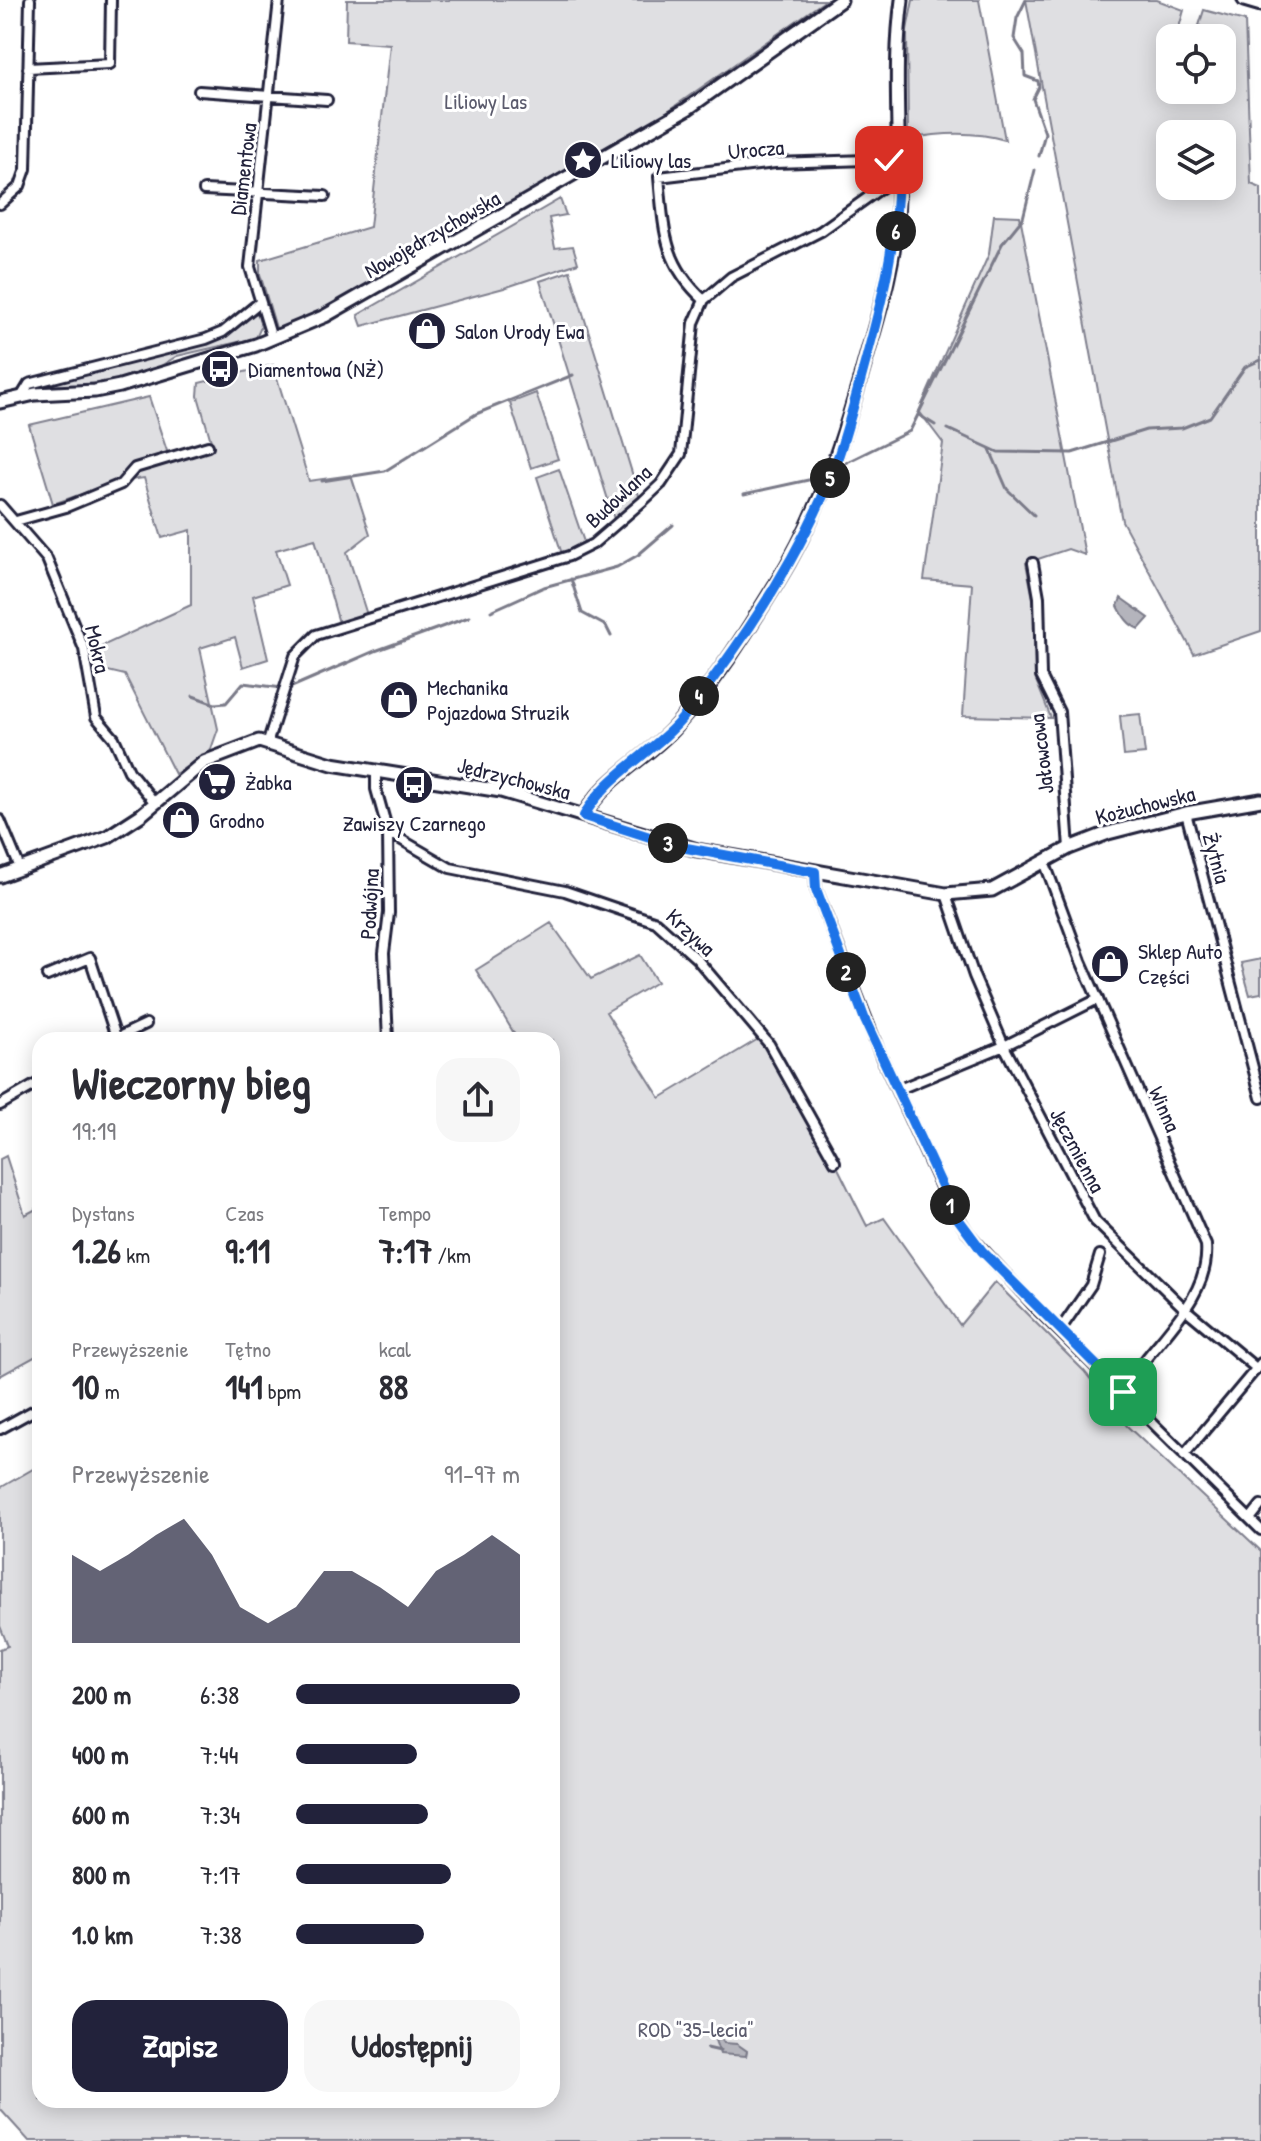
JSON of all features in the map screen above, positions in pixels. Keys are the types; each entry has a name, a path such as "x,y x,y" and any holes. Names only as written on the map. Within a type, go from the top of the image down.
{"street":[{"path":"0,204 20,186 26,169 30,0"},
{"path":"28,68 110,64 111,0"},
{"name":"Diamentowa","path":"272,339 250,267 279,0"},
{"name":"Nowojędrzychowska","path":"0,402 112,388 272,339 356,299 687,109 841,0"},
{"path":"584,816 596,798 685,715 769,596 802,540 838,458 881,305 895,240 898,176 896,69 902,0"},
{"path":"1244,0 1261,5"},
{"path":"199,91 327,100"},
{"name":"Urocza","path":"704,300 683,281 666,246 659,177 775,163 898,159"},
{"path":"704,300 731,277 821,231 898,176"},
{"path":"204,190 325,196"},
{"name":"Budowlana","path":"268,741 295,656 316,635 466,591 584,549 661,484 681,454 694,323 704,300"},
{"path":"21,397 29,384 206,339 223,332 260,302"},
{"path":"16,521 121,484 135,468 208,446"},
{"name":"Mokra","path":"0,505 38,545 47,559 84,649 96,717 114,738 129,771 155,803"},
{"name":"Jałowcowa","path":"1033,563 1039,597 1041,676 1059,712 1069,848"},
{"path":"0,876 96,843 155,803 204,762 251,742 268,741"},
{"name":"Jędrzychowska","path":"268,741 324,761 501,791 681,847 946,894 992,890 1044,861"},
{"name":"Podwójna","path":"376,772 376,789 388,832 389,913 384,953 388,1032"},
{"name":"Kożuchowska","path":"1044,861 1108,833 1186,813 1261,800"},
{"name":"Żytnia","path":"1186,813 1261,1098"},
{"path":"0,820 20,868"},
{"name":"Krzywa","path":"388,832 450,868 565,891 656,922 696,958 769,1044 835,1162"},
{"name":"Winna","path":"1044,861 1098,999 1206,1245 1205,1271 1184,1308 1145,1360"},
{"path":"815,872 816,889 838,950 897,1090 946,1198 968,1233 1060,1330 1261,1530"},
{"name":"Jęczmienna","path":"946,894 974,976 1004,1046 1095,1221 1184,1308 1258,1366"},
{"path":"47,976 90,958 112,1032"},
{"path":"897,1090 1004,1046 1098,999"},
{"path":"129,1032 146,1024"},
{"path":"0,1105 32,1087"},
{"path":"1060,1330 1091,1285 1100,1255"},
{"path":"1184,1455 1258,1366"},
{"path":"0,1429 32,1411"},
{"path":"1250,1519 1261,1505"}],"green space":[{"name":"Liliowy Las","path":"347,0 826,0 635,134 345,300 282,330 276,328 260,274 260,260 370,227 390,44 346,41"},
{"path":"913,0 979,0 1005,140 956,134 908,139 907,30"},
{"path":"1026,0 1157,0 1184,10 1180,24 1156,24 1156,104 1236,104 1236,24 1200,24 1204,10 1245,21 1251,184 1261,188 1261,631 1194,654 1122,521"},
{"path":"560,199 566,215 549,218 555,248 573,246 578,263 504,288 362,326 358,315"},
{"path":"994,215 1020,216 1085,555 1068,549 1026,563 1034,604 1035,678 1051,718 963,716 972,584 924,580 943,443 919,411 989,254"},
{"path":"570,271 640,499 614,519 540,281"},
{"path":"253,313 258,314 261,327 256,338 177,356 151,372 112,384 52,389 55,383 214,340 227,335"},
{"path":"273,365 309,481 351,475 370,534 347,552 367,615 339,623 315,539 276,550 287,585 253,596 268,659 243,667 235,637 200,648 218,729 210,752 175,774 125,675 91,667 89,652 191,605 191,530 162,538 144,478 116,482 53,504 29,425 149,397 168,454 211,441 198,396 199,383"},
{"path":"536,393 558,459 531,468 510,403"},
{"path":"559,469 584,542 562,554 537,477"},
{"path":"1140,714 1145,754 1124,756 1120,716"},
{"name":"ROD \"35-lecia\"","path":"551,923 591,979 640,955 657,982 606,1012 660,1098 760,1038 805,1105 867,1226 884,1218 960,1325 995,1282 1084,1371 1127,1426 1261,1551 1261,2141 29,2141 0,2109 0,1649 8,1646 0,1626 0,1488 32,1470 32,2108 560,2108 560,1032 513,1032 476,970"},
{"path":"1261,959 1261,993 1250,995 1241,963"},
{"path":"6,1156 25,1215 32,1211 32,1358 0,1376 0,1159"}],"shaded area":[{"path":"1121,598 1149,618 1139,629 1129,623 1122,613 1118,606"},
{"path":"716,2031 724,2043 737,2044 747,2051 746,2056 720,2054 712,2032"}],"waterway":[{"path":"1026,0 1017,18 1014,38 1024,54 1025,76 1038,81 1039,87 1033,99 1045,133 1039,156"},
{"path":"843,464 910,431 1002,244 1023,218 1035,170"},
{"path":"948,429 998,452 1072,453 1146,430 1182,428 1210,417 1245,367 1261,360"},
{"path":"322,481 385,471 476,414 573,375"},
{"path":"919,415 935,425"},
{"path":"990,450 1007,489 1034,515"},
{"path":"744,494 813,479"},
{"path":"491,611 544,587 617,567 638,555 673,525"},
{"path":"571,579 582,613 606,626 611,636"},
{"path":"287,689 375,651 469,617"},
{"path":"193,696 215,704 226,703 243,683 282,688"},
{"path":"707,2048 720,2051"}],"place":[{"name":"Liliowy las","path":"583,160"},
{"name":"Salon Urody Ewa","path":"427,331"},
{"name":"Diamentowa (NŻ)","path":"220,369"},
{"name":"Mechanika Pojazdowa Struzik","path":"399,700"},
{"name":"Żabka","path":"217,782"},
{"name":"Zawiszy Czarnego","path":"414,785"},
{"name":"Grodno","path":"181,820"},
{"name":"Sklep Auto Części","path":"1110,964"}],"route":[{"path":"889,160 898,159 897,220 889,271 838,458 802,540 776,585 685,715 650,751 596,798 584,816 681,847 815,872 816,889 859,1004 956,1216 982,1251 1037,1309 1123,1392"}]}
